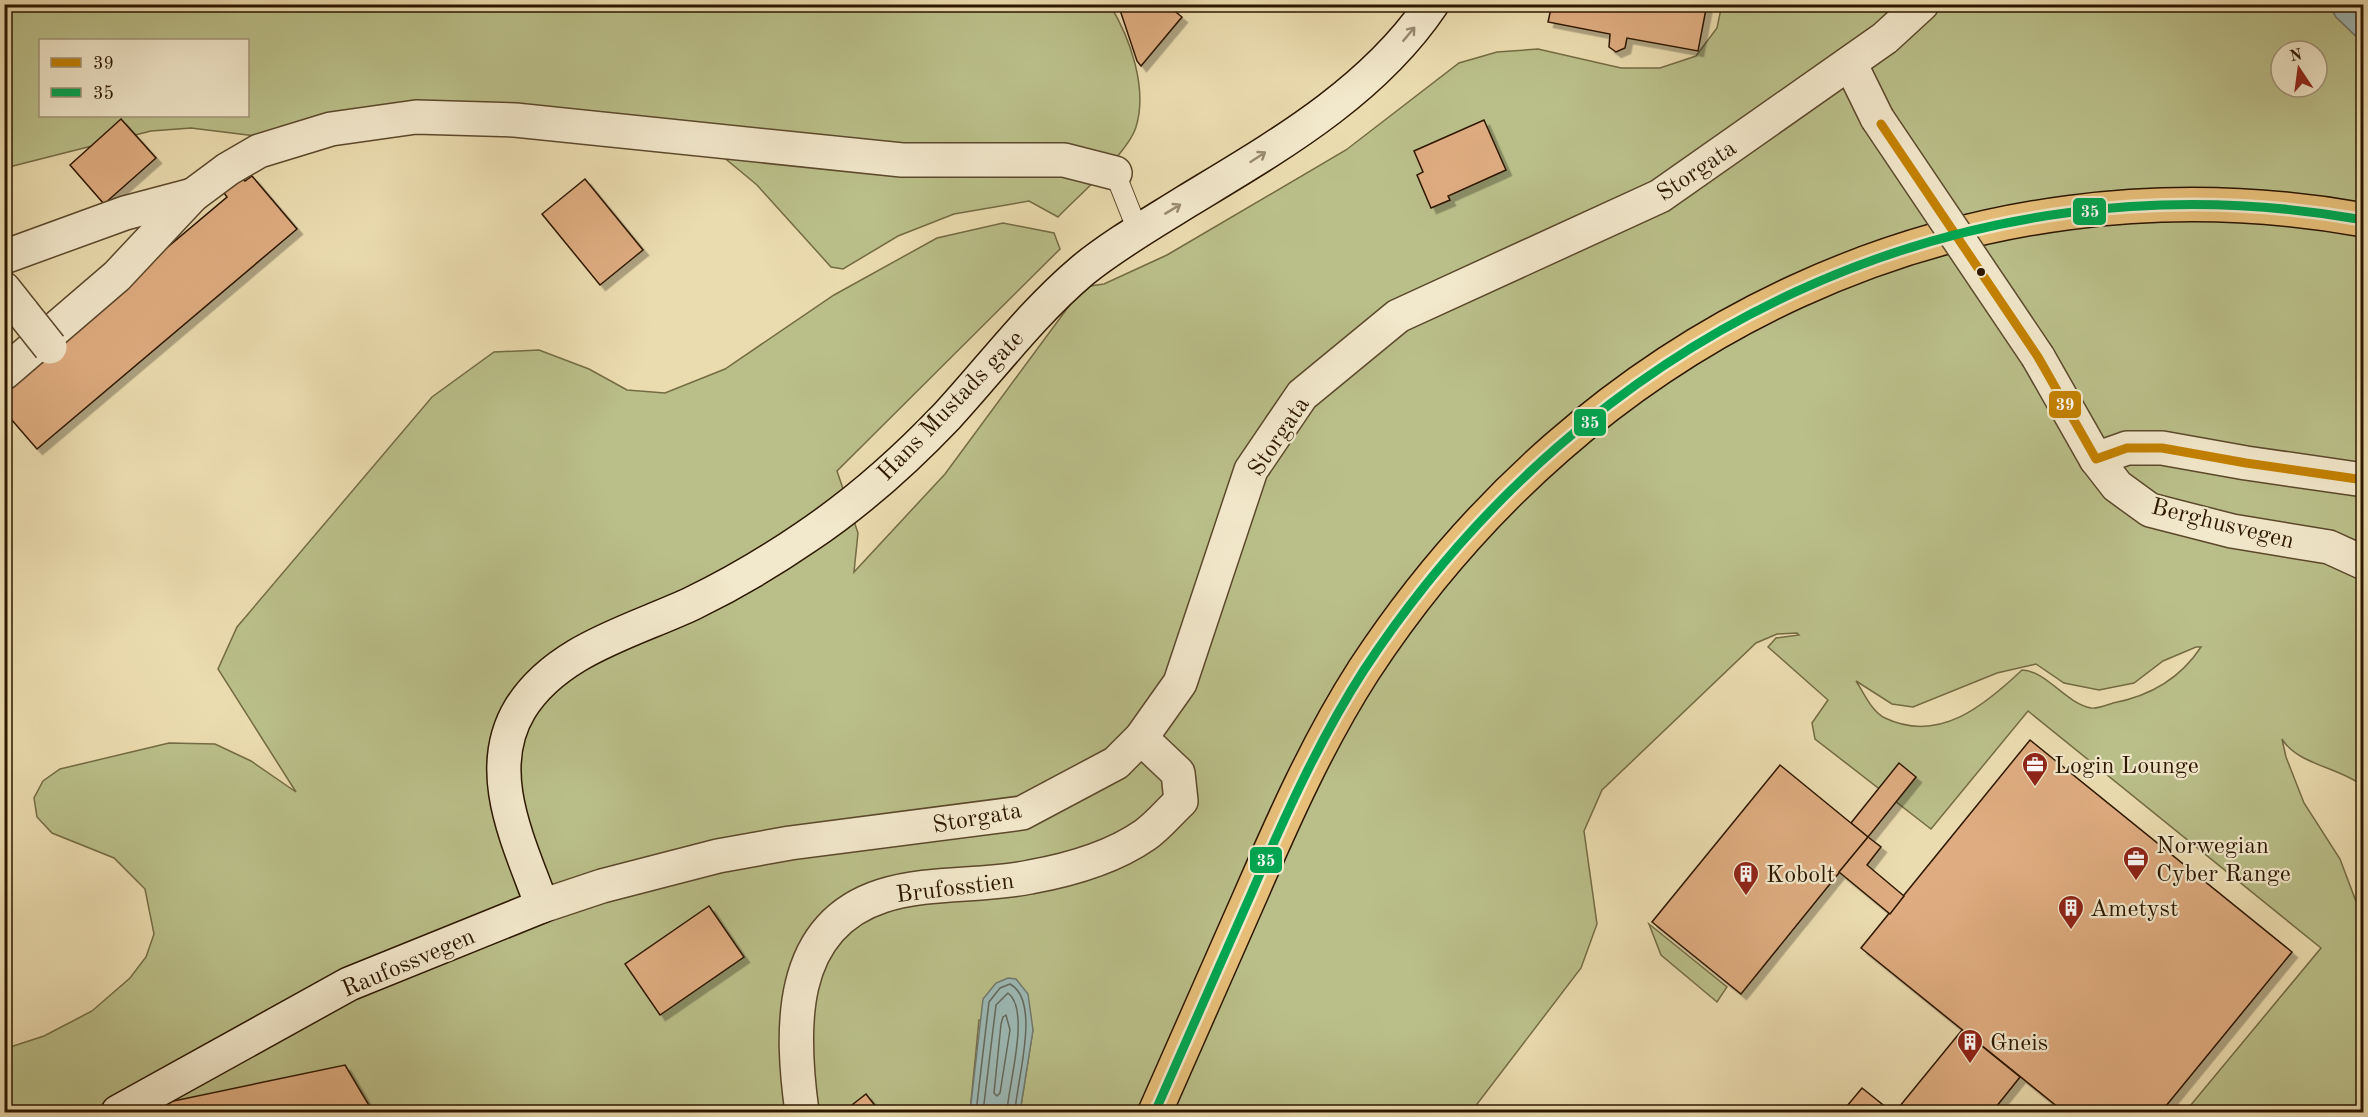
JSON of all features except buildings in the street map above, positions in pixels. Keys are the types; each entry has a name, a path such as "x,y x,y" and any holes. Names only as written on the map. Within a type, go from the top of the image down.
{"highway":[{"path":"1155,1113 1282,821 1362,673 1422,588 1484,515 1560,443 1611,402 1706,340 1767,306 1865,263 1957,233 2011,221 2112,207 2172,205 2304,211 2364,220"}],"street":[{"name":"Hans Mustads gate","path":"542,906 508,811 503,778 509,731 535,688 568,662 599,644 695,602 760,566 834,516 905,458 1035,317 1084,270 1138,231 1319,118 1354,90 1393,53 1432,4"},
{"name":"Storgata","path":"718,856 790,843 1022,813 1116,763 1141,738 1180,683 1251,470 1302,394 1398,316 1660,196 1885,38 1922,4"},
{"name":"Berghusvegen","path":"1850,63 1877,118 2038,357 2096,459 2117,486 2150,510 2232,531 2329,547 2364,563"},
{"path":"4,373 117,276 193,195 260,151 331,129 416,117 515,120 902,160 1064,160 1115,173"},
{"path":"4,257 125,213 193,195"},
{"path":"14,301 50,347"},
{"path":"2096,459 2127,448 2162,448 2364,480"},
{"name":"Brufosstien","path":"802,1113 796,1013 806,968 817,944 846,914 882,896 927,888 1029,878 1080,865 1113,852 1145,835 1181,801 1178,773 1141,738"},
{"name":"Raufossvegen","path":"118,1113 349,984 542,906 602,886 718,856"}],"lane":[{"path":"1115,173 1138,231"}],"green space":[{"path":"1722,4 2329,5 2336,17 2363,43 2363,786 2298,755 2282,739 2286,757 2304,803 2340,859 2363,920 2363,1112 2185,1112 2321,948 2028,711 1931,829 1815,739 1812,723 1828,700 1768,647 1776,638 1799,635 1797,633 1777,634 1756,643 1602,790 1584,831 1597,924 1581,968 1471,1112 1020,1112 1033,1029 979,1020 970,1112 5,1112 4,1049 44,1036 92,1011 130,978 146,957 154,934 145,889 114,858 52,833 37,817 34,798 43,781 60,769 169,743 215,744 251,761 296,792 218,669 237,627 432,397 494,352 539,350 589,369 627,390 665,393 725,369 834,295 937,238 1003,223 1054,233 1060,249 837,471 858,533 854,572 945,474 1083,287 1104,284 1167,255 1346,150 1459,63 1497,52 1538,49 1621,68 1660,68 1696,56 1717,28","holes":["2201,647 2174,677 2152,691 2127,700 2091,708 2073,700 2040,676 2022,670 1993,696 1960,717 1924,726 1905,725 1880,715 1872,707 1856,681 1892,704 1913,707 1997,673 2036,664 2064,683 2099,690 2134,683 2163,661"]},
{"path":"5,5 1110,5 1130,48 1140,96 1136,127 1123,149 1058,217 1029,201 954,214 898,236 843,269 831,267 757,185 722,156 526,116 256,136 191,128 151,131 5,168"},
{"path":"1649,924 1727,987 1717,1002 1661,955"}],"water":[{"path":"2329,5 2363,5 2363,43 2336,17"},
{"path":"1008,978 1016,979 1028,994 1033,1030 1020,1112 970,1112 983,999 996,983"}],"transit line":[{"name":"39","path":"1881,124 2038,357 2096,459 2127,448 2162,448 2364,480"},
{"name":"35","path":"1155,1112 1290,807 1317,751 1364,670 1454,551 1557,447 1672,361 1796,292 1929,242 2069,213 2215,205 2364,220"}],"place":[{"name":"Login Lounge","path":"2035,788"},
{"name":"Norwegian Cyber Range","path":"2136,882"},
{"name":"Kobolt","path":"1746,897"},
{"name":"Ametyst","path":"2071,931"},
{"name":"Gneis","path":"1970,1065"}]}
